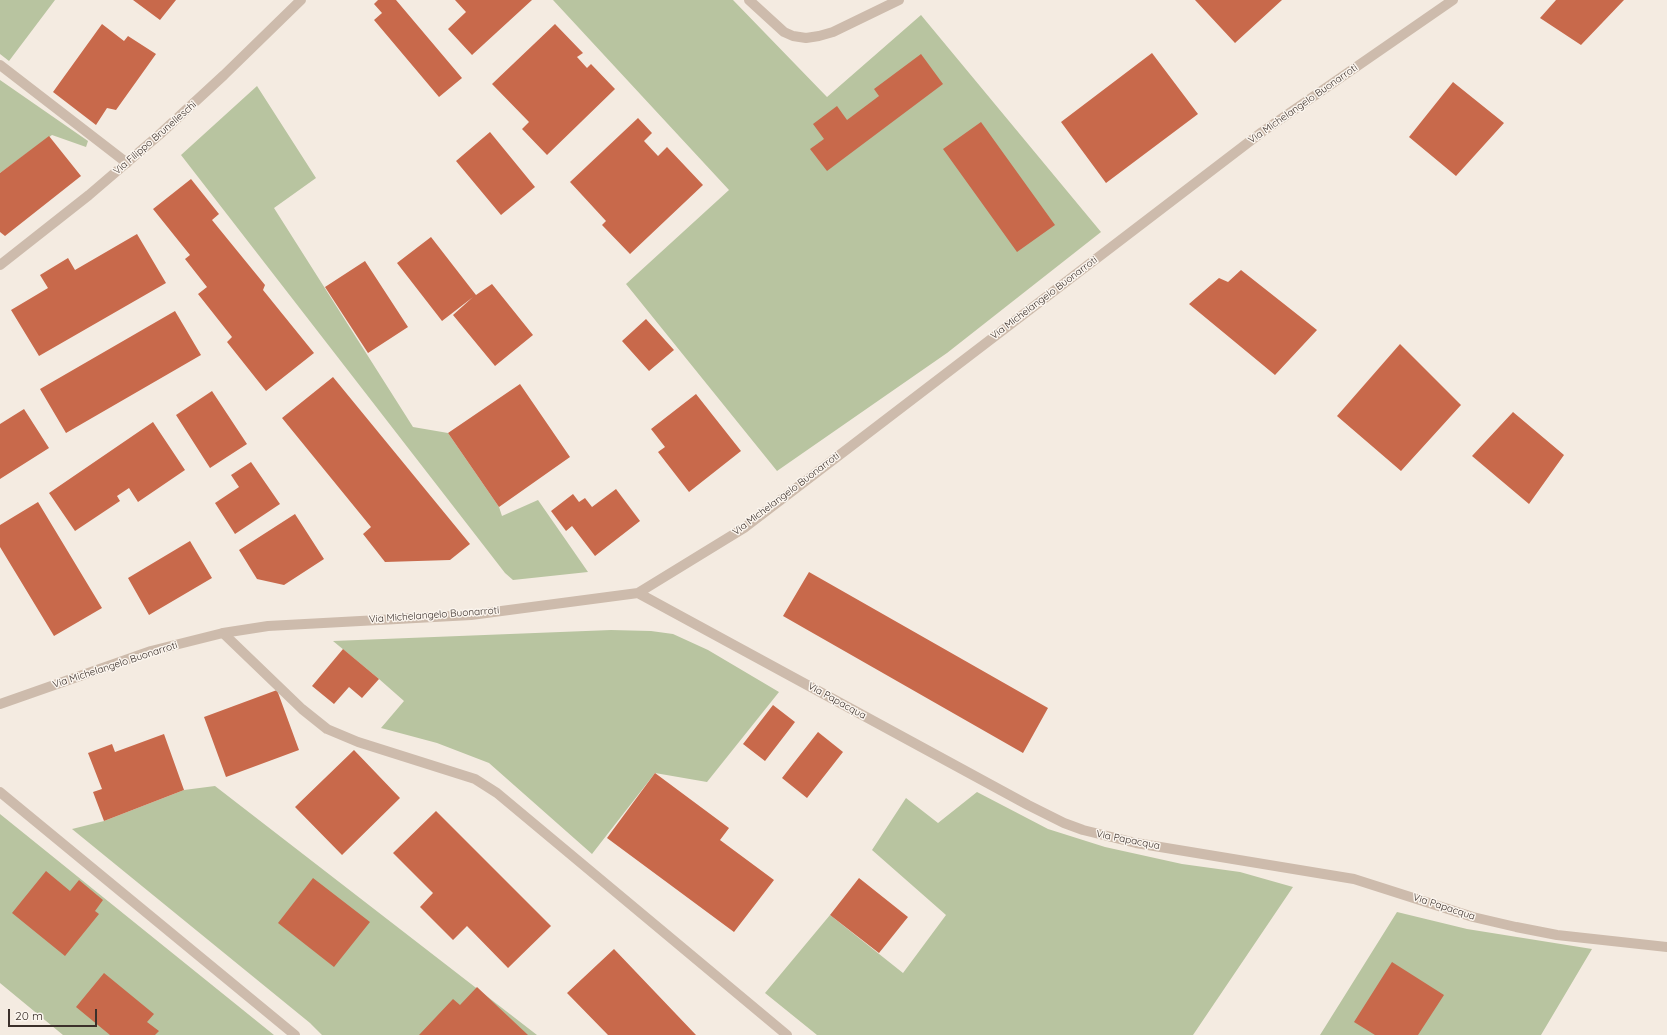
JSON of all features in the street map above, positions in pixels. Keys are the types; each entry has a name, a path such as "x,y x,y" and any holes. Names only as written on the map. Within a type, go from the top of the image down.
{"street":[{"name":"Via Filippo Brunelleschi","path":"0,265 127,163 207,92 301,0"},
{"path":"749,0 784,32 793,36 806,38 833,32 899,0"},
{"name":"Via Michelangelo Buonarroti","path":"0,704 151,651 223,633 268,626 471,615 638,593 744,528 1262,132 1453,0"},
{"path":"0,65 127,163"},
{"name":"Via Papacqua","path":"638,593 1028,805 1064,823 1083,830 1136,843 1354,879 1473,917 1516,927 1557,935 1667,947"},
{"path":"223,633 302,709 327,728 358,742 475,779 497,793 787,1035"},
{"path":"0,792 295,1035"}],"green space":[{"path":"0,0 55,0 9,61 0,54"},
{"path":"553,0 733,0 827,97 921,15 1101,232 947,353 777,471 626,284 729,190"},
{"path":"0,80 88,141 86,147 52,135 0,173"},
{"path":"257,86 316,178 274,208 413,427 448,433 499,507 502,516 538,500 588,572 513,580 505,573 181,155"},
{"path":"611,630 651,631 673,634 708,650 779,692 707,782 655,773 592,854 489,763 437,743 381,728 404,701 333,641"},
{"path":"215,786 537,1035 322,1035 310,1023 72,829 104,821 184,790"},
{"path":"977,792 1048,829 1105,847 1182,864 1240,872 1293,887 1193,1035 817,1035 765,993 830,915 903,973 946,915 872,850 906,798 938,823"},
{"path":"0,814 274,1035 63,1035 0,983"},
{"path":"1397,912 1467,929 1592,949 1541,1035 1320,1035"}],"building":[{"path":"133,0 176,0 160,20"},
{"path":"378,0 396,0 462,78 439,97 374,20 382,13 374,4"},
{"path":"455,0 532,0 472,55 448,29 466,12"},
{"path":"1195,0 1282,0 1235,43"},
{"path":"1556,0 1624,0 1581,45 1540,18"},
{"path":"102,24 124,41 128,36 156,54 116,110 107,108 96,125 53,92"},
{"path":"555,24 583,53 577,57 587,68 591,64 615,89 547,155 522,129 529,122 492,84"},
{"path":"1152,53 1198,114 1106,183 1061,122"},
{"path":"921,54 943,84 827,171 810,149 824,139 813,124 837,106 847,120 879,96 874,89"},
{"path":"1453,82 1504,123 1456,176 1409,137"},
{"path":"638,118 652,133 644,141 658,156 667,147 703,185 630,254 602,225 606,221 570,182"},
{"path":"981,122 1055,225 1017,252 943,149"},
{"path":"490,132 535,187 501,215 456,161"},
{"path":"49,136 81,176 5,236 0,232 0,173"},
{"path":"191,179 219,214 212,220 265,285 263,290 314,353 266,391 227,342 232,337 198,294 207,287 185,259 190,255 153,209"},
{"path":"137,234 166,283 39,356 11,310 48,288 40,275 68,258 75,270"},
{"path":"431,237 476,295 492,284 533,335 495,366 453,315 473,297 442,321 397,263"},
{"path":"365,261 408,327 368,353 325,287"},
{"path":"1241,270 1317,330 1275,375 1189,304 1219,278 1228,282"},
{"path":"175,311 201,355 66,433 40,389"},
{"path":"646,319 674,350 649,371 622,341"},
{"path":"1400,344 1461,405 1401,471 1337,416"},
{"path":"333,377 470,544 450,560 385,562 363,534 371,527 282,418"},
{"path":"520,384 570,457 499,507 448,433"},
{"path":"212,391 247,444 210,468 176,415"},
{"path":"696,394 741,451 689,492 658,452 665,447 651,429"},
{"path":"24,409 49,448 0,479 0,424"},
{"path":"1513,412 1564,455 1529,504 1472,456"},
{"path":"153,422 185,470 138,502 129,488 117,496 120,501 75,531 49,493"},
{"path":"251,462 280,504 235,534 215,503 239,487 231,475"},
{"path":"616,489 640,521 595,556 572,526 566,531 551,511 573,494 579,502 585,498 592,507"},
{"path":"38,502 102,608 54,636 0,547 0,525"},
{"path":"295,514 324,559 284,585 257,579 239,550"},
{"path":"190,541 212,578 149,615 128,578"},
{"path":"809,572 1048,708 1023,753 783,616"},
{"path":"343,649 379,679 362,698 349,687 334,704 312,686"},
{"path":"277,690 299,750 226,777 204,717"},
{"path":"773,705 795,722 765,761 743,744"},
{"path":"818,732 843,752 807,798 782,778"},
{"path":"164,734 184,790 104,821 93,792 102,789 88,753 112,744 115,752"},
{"path":"354,750 400,798 342,855 295,807"},
{"path":"655,773 729,828 720,840 774,880 734,932 607,838"},
{"path":"436,811 551,926 508,968 467,926 453,940 420,907 433,893 393,853"},
{"path":"46,871 70,891 79,880 103,900 95,911 99,914 65,956 12,913"},
{"path":"313,878 370,922 334,967 278,923"},
{"path":"859,878 908,917 879,953 830,915"},
{"path":"614,949 696,1035 608,1035 567,993"},
{"path":"1392,962 1444,995 1418,1035 1375,1035 1354,1022"},
{"path":"104,973 154,1014 147,1022 159,1031 155,1035 110,1035 76,1007"},
{"path":"477,987 528,1035 419,1035 453,999 460,1005"}]}
